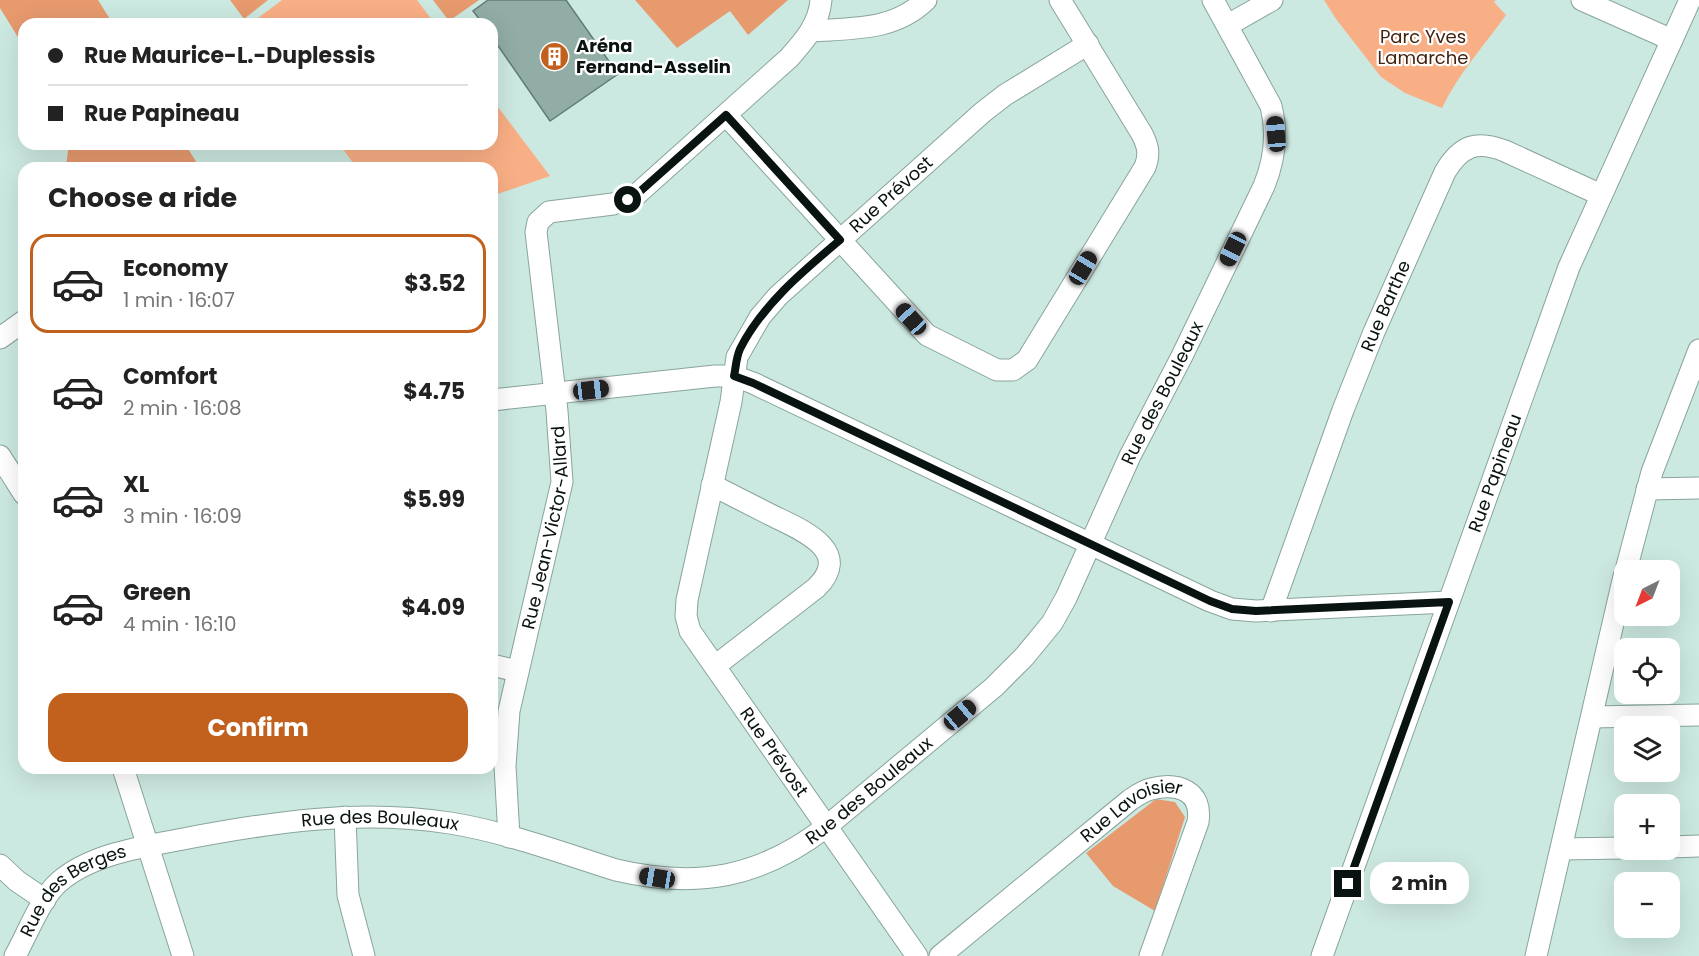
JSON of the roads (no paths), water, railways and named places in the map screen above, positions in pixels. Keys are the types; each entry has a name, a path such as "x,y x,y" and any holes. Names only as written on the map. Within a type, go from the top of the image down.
{"street":[{"path":"821,0 812,31 789,58 726,115 931,339 997,370 1008,371 1027,360 1117,214 1148,158 1148,147 1142,134 1060,0"},
{"path":"812,31 887,24 908,15 926,0"},
{"name":"Rue des Bouleaux","path":"149,846 250,826 298,820 345,817 430,821 483,830 637,875 692,879 740,872 763,864 800,846 826,827 994,687 1024,657 1059,612 1130,456 1182,356 1264,186 1273,162 1276,134 1271,106 1213,0"},
{"path":"1228,25 1272,0"},
{"path":"1582,0 1672,40"},
{"name":"Rue Papineau","path":"1322,956 1557,298 1690,0"},
{"name":"Rue Prévost","path":"917,956 690,631 686,609 734,376 741,349 760,317 778,296 993,104 1088,45"},
{"name":"Rue Jean-Victor-Allard","path":"509,837 506,748 509,711 562,482 555,394 536,232 538,222 541,217 554,210 613,204 628,200 726,115"},
{"name":"Rue Barthe","path":"1271,611 1343,410 1374,332 1445,171 1453,159 1462,151 1472,147 1491,146 1601,195"},
{"path":"0,338 18,325"},
{"path":"1629,560 1647,489 1699,350"},
{"path":"498,399 715,376 734,376 753,383 1215,604 1244,611 1271,611 1449,602"},
{"path":"0,456 18,484"},
{"path":"712,485 814,537 827,553 829,563 828,572 816,588 715,666"},
{"path":"1647,489 1699,488"},
{"path":"1536,956 1614,620"},
{"path":"498,666 517,671"},
{"path":"1592,717 1699,715"},
{"path":"125,774 183,956"},
{"name":"Rue Lavoisier","path":"940,956 1130,800 1149,790 1182,789 1195,798 1198,805 1198,822 1150,956"},
{"path":"345,817 348,895 364,956"},
{"name":"Rue des Berges","path":"15,956 45,900 57,883 74,871 103,858 149,846"},
{"path":"1680,847 1699,846"},
{"path":"1562,849 1614,848"},
{"path":"0,865 17,881 45,900"}],"place":[{"name":"Aréna Fernand-Asselin","path":"555,56"}],"park label":[{"name":"Parc Yves Lamarche","path":"1423,47"}]}
